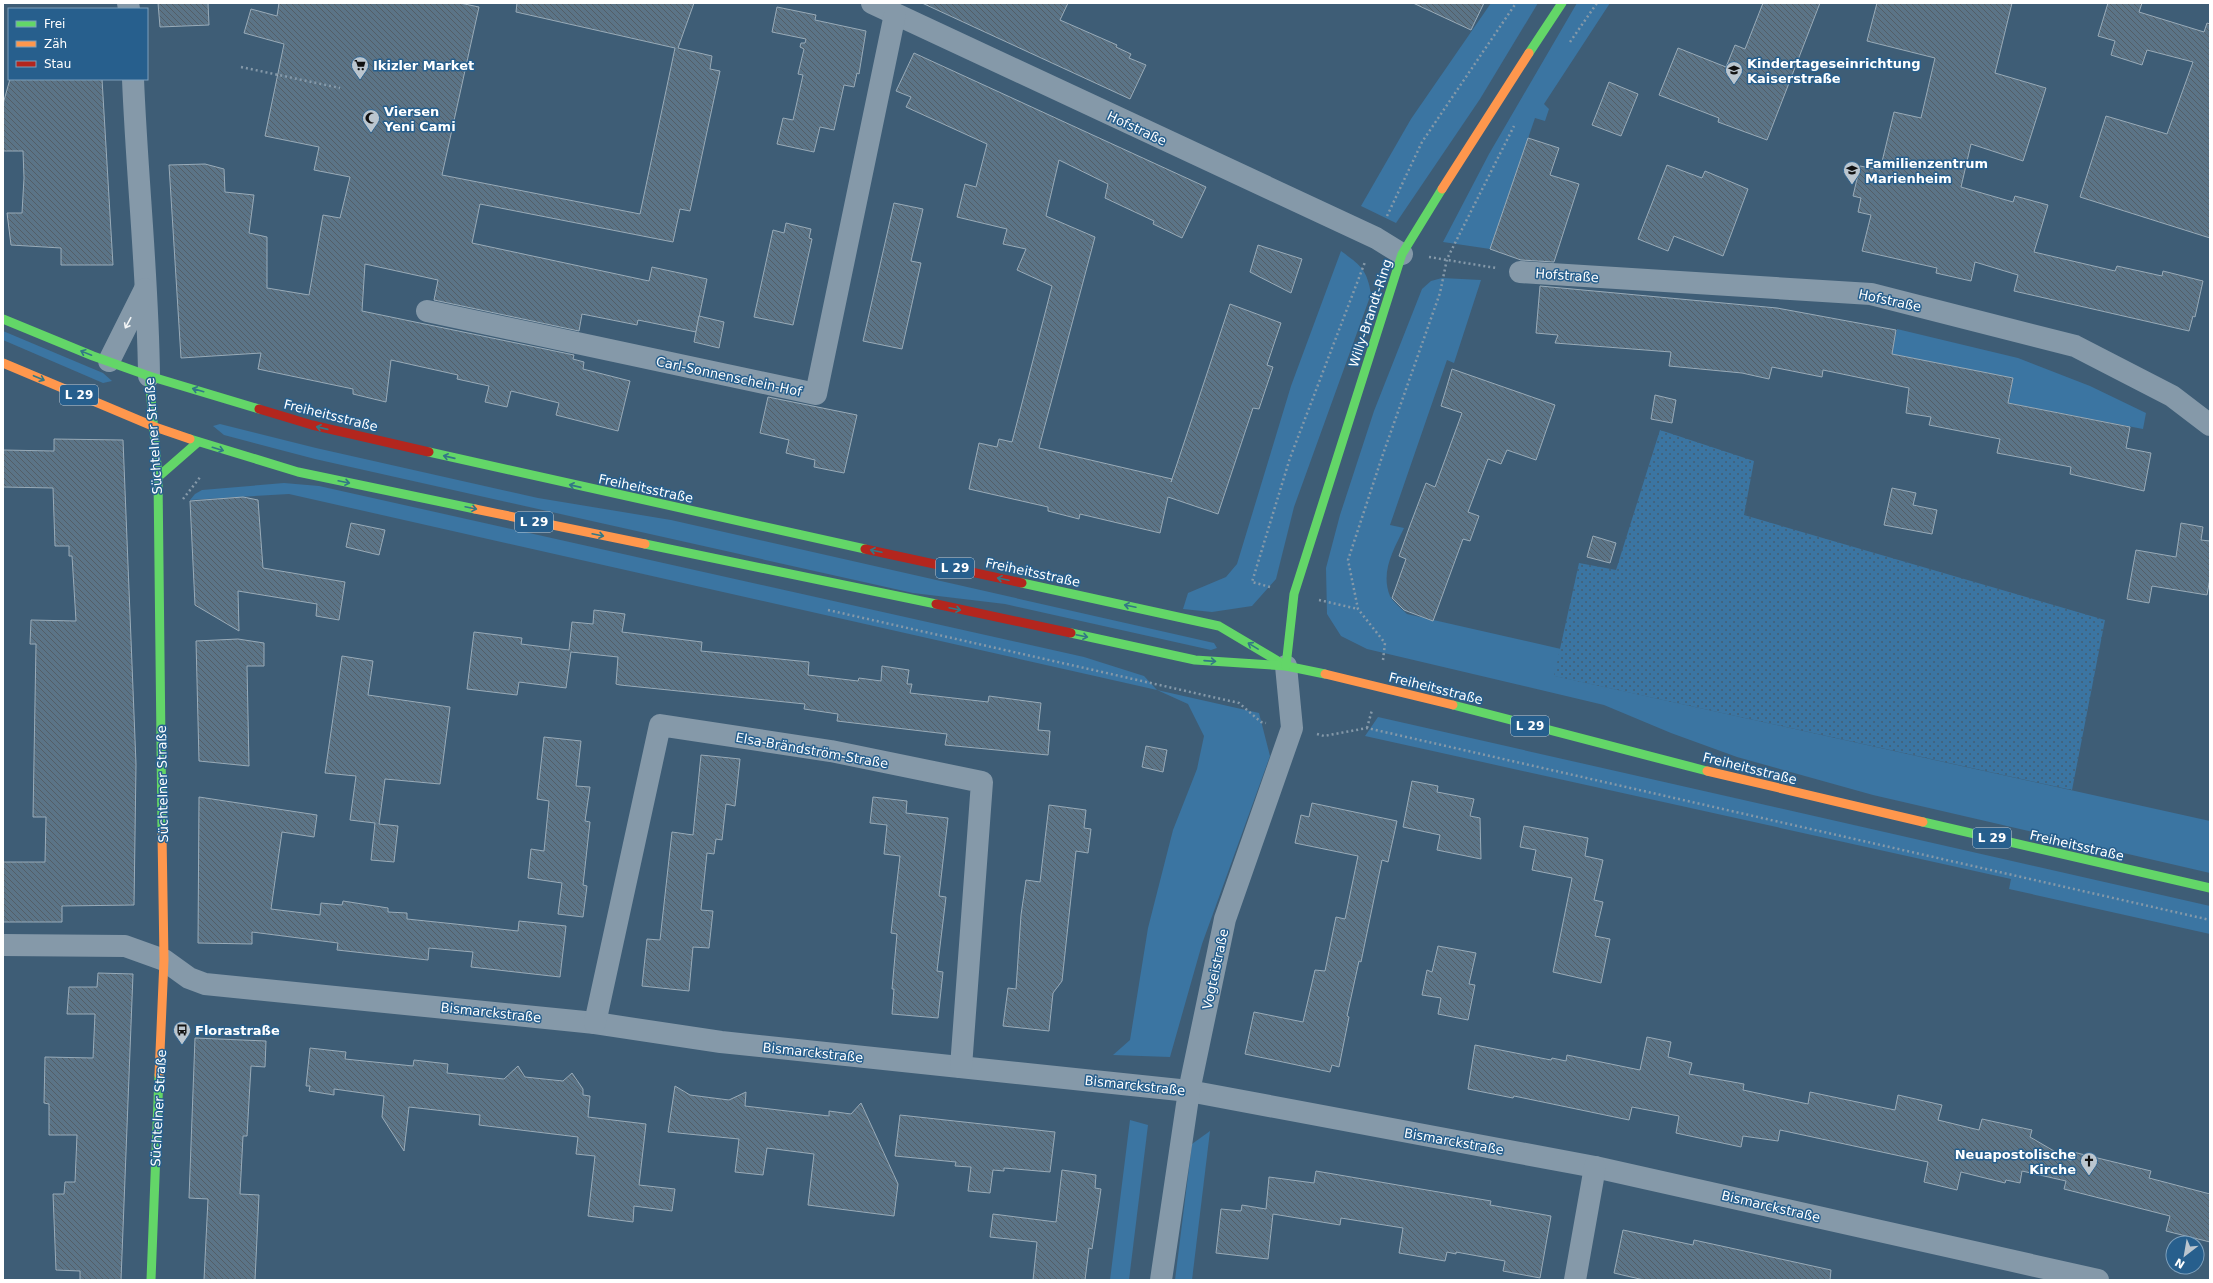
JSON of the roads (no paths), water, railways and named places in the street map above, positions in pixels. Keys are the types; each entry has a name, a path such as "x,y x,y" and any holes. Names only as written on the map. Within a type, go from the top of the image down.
{"main road":[{"name":"Willy-Brandt-Ring","path":"1286,666 1294,594 1402,254 1483,123 1562,3"},
{"name":"Freiheitsstraße","path":"3,318 109,362 149,376 312,425 614,494 1219,626 1286,666"},
{"name":"Freiheitsstraße","path":"3,363 155,427 198,442 306,474 917,600 1195,660 1286,666 1378,686 1774,788 2210,888"},
{"name":"Süchtelner Straße","path":"149,376 155,427 158,477 164,960 151,1280"},
{"path":"158,477 198,442"}],"street":[{"name":"Hofstraße","path":"872,3 1376,238 1402,254"},
{"name":"Carl-Sonnenschein-Hof","path":"427,311 816,394 895,14"},
{"name":"Süchtelner Straße","path":"133,80 146,288 149,376"},
{"name":"Hofstraße","path":"1520,272 1871,294 2074,346 2172,396 2210,425"},
{"path":"109,362 146,288"},
{"name":"Vogteistraße","path":"1162,1280 1189,1091 1225,919 1292,728 1286,666"},
{"name":"Elsa-Brändström-Straße","path":"595,1023 660,725 831,751 982,782 961,1066"},
{"path":"3,945 125,946 164,960"},
{"name":"Bismarckstraße","path":"164,960 189,978 206,984 595,1023 721,1042 1189,1091 1595,1167 2098,1280"},
{"path":"1575,1280 1595,1167"}],"place":[{"name":"Ikizler Market","path":"360,80"},
{"name":"Kindertageseinrichtung Kaiserstraße","path":"1734,85"},
{"name":"Viersen Yeni Cami","path":"371,133"},
{"name":"Familienzentrum Marienheim","path":"1852,185"},
{"name":"Florastraße","path":"182,1045"},
{"name":"Neuapostolische Kirche","path":"2089,1176"}]}
